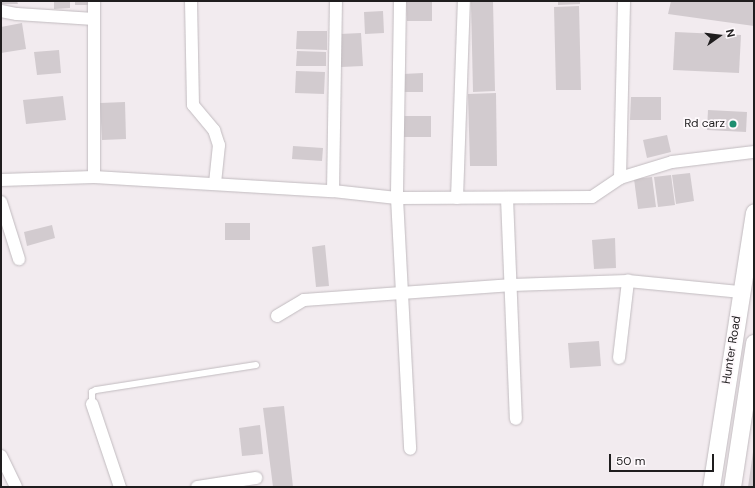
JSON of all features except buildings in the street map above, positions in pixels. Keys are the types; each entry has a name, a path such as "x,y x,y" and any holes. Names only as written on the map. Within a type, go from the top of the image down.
{"main road":[{"name":"Hunter Road","path":"711,487 754,212"},
{"name":"Hunter Road","path":"732,487 754,343"}],"street":[{"path":"94,1 94,177"},
{"path":"191,1 193,105 214,130 219,145 215,184"},
{"path":"333,191 336,1"},
{"path":"400,1 398,198 410,449"},
{"path":"457,198 464,1"},
{"path":"620,178 624,1"},
{"path":"1,10 17,14 94,19"},
{"path":"1,180 94,177 333,191 398,198 592,197 620,178 672,162 754,152"},
{"path":"507,198 512,285 516,419"},
{"path":"1,202 19,259"},
{"path":"619,358 628,281"},
{"path":"277,316 304,300 512,285 628,281 741,292"},
{"path":"92,404 120,487"},
{"path":"1,456 16,487"},
{"path":"197,487 256,478"}],"lane":[{"path":"92,404 92,392 96,390 256,365"}],"place":[{"name":"Rd carz","path":"733,124"}]}
